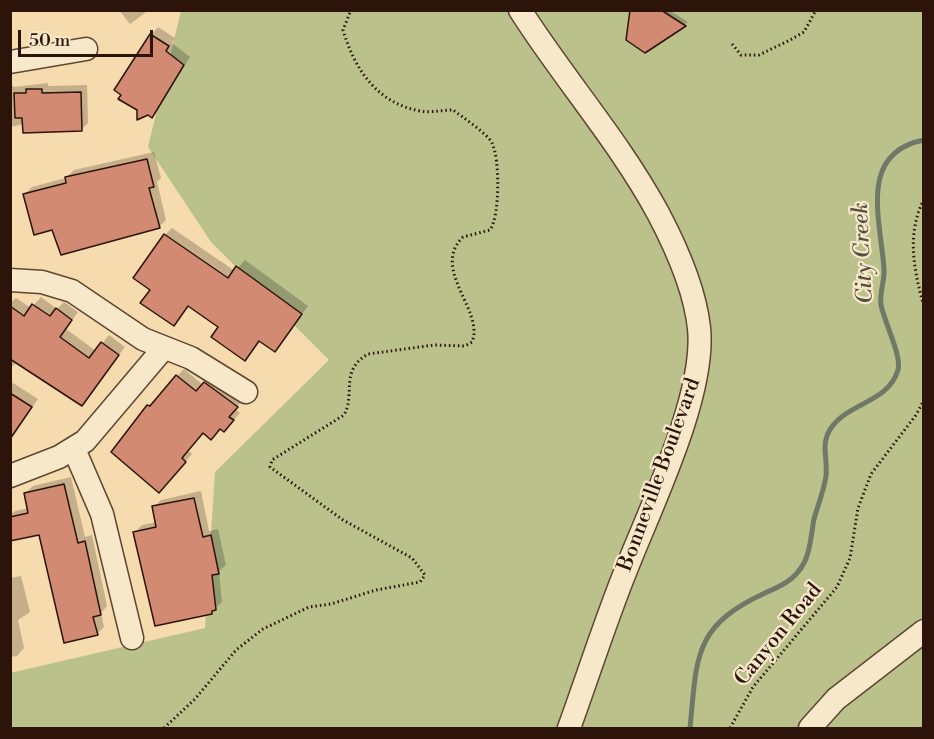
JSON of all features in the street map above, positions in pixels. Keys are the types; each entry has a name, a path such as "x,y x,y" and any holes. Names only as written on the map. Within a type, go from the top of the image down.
{"street":[{"name":"Bonneville Boulevard","path":"520,10 549,56 594,114 658,213 690,289 699,329 698,368 688,409 621,583 569,729"},
{"path":"10,62 86,49"},
{"path":"10,280 42,282 72,291 143,339 163,349 191,358 246,392"},
{"path":"10,476 74,449 94,432 163,349"},
{"path":"74,449 102,514 132,638"},
{"path":"810,729 836,699 924,631"}],"path":[{"path":"164,729 195,699 236,650 263,629 309,607 331,604 376,590 420,582 425,575 412,558 350,525 270,467 272,460 344,415 348,381 362,358 368,354 434,345 465,346 472,342 474,329 456,281 455,252 463,237 490,230 496,211 495,153 490,140 453,110 425,112 395,105 371,85 357,66 343,30 351,10"},
{"path":"732,44 741,55 759,56 804,32 816,10"},
{"path":"924,199 916,219 912,243 914,270 924,307"},
{"name":"Canyon Road","path":"730,729 753,687 837,587 850,558 858,508 871,474 916,416 924,400"}],"green space":[{"path":"181,11 923,11 923,728 11,728 10,673 205,628 215,472 329,360 211,242 148,147"}],"building":[{"path":"630,10 661,10 686,26 645,53 626,40"},
{"path":"150,34 169,46 166,51 184,65 152,118 148,115 137,120 137,110 118,99 121,95 114,90"},
{"path":"26,89 42,89 42,93 81,92 82,131 23,133 22,118 15,118 14,93 26,93"},
{"path":"147,159 154,187 149,188 160,228 61,255 52,230 34,235 23,194 66,183 65,177"},
{"path":"164,234 228,278 236,266 302,314 275,352 259,341 245,361 211,337 218,327 188,306 174,326 140,303 150,290 133,278"},
{"path":"32,304 50,316 56,308 72,320 60,337 89,358 101,342 119,355 82,406 10,359 10,306 24,316"},
{"path":"176,375 196,391 204,382 238,407 229,417 234,420 224,432 220,429 211,440 203,433 182,458 186,462 159,493 111,452 147,405 150,406"},
{"path":"10,393 32,407 10,439"},
{"path":"64,484 78,543 85,541 101,615 93,617 98,635 64,643 39,535 10,541 10,517 28,513 24,493"},
{"path":"194,498 203,537 211,535 219,574 212,575 216,610 212,611 212,614 155,626 133,532 156,527 152,506"}],"waterway":[{"name":"City Creek","path":"690,728 698,663 711,631 741,605 787,582 800,569 808,553 814,519 825,481 825,445 828,434 839,419 886,389 898,370 899,364 895,348 881,305 884,269 878,191 881,174 889,159 903,147 924,140"}]}
